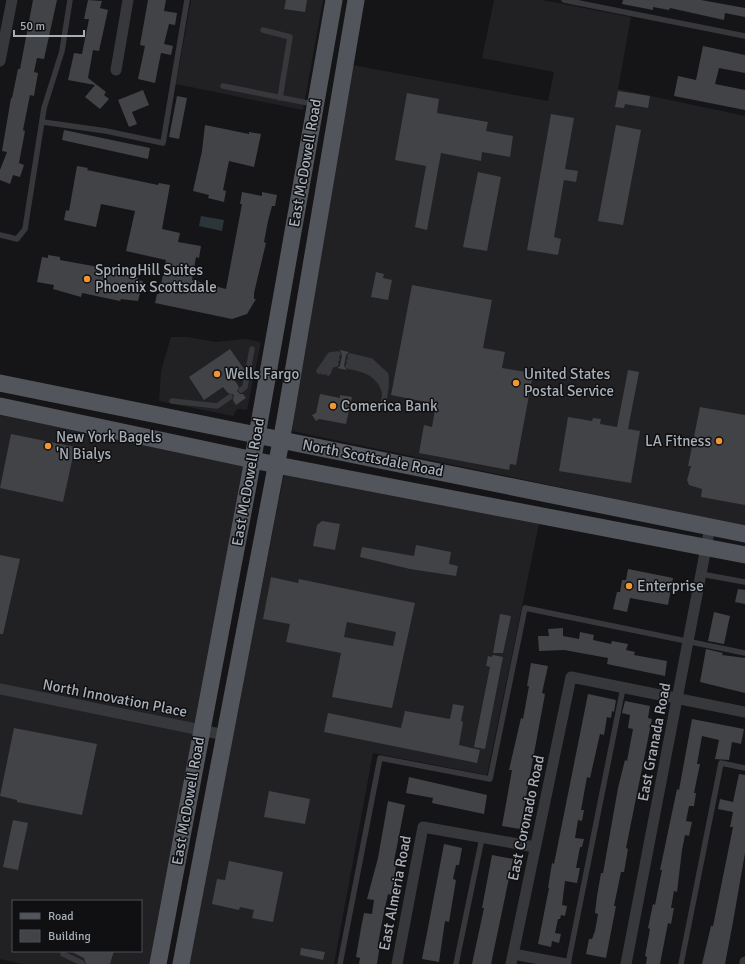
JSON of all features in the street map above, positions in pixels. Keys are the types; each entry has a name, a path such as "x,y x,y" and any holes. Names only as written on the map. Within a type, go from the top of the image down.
{"main road":[{"name":"East McDowell Road","path":"158,964 257,434 334,0"},
{"name":"East McDowell Road","path":"181,964 307,296 323,189 356,0"},
{"path":"301,185 323,189"},
{"name":"North Scottsdale Road","path":"0,383 745,534"},
{"name":"North Scottsdale Road","path":"0,406 276,465 745,555"}],"street":[{"path":"0,61 12,0"},
{"path":"116,70 128,0"},
{"name":"East Granada Road","path":"626,964 710,526"},
{"name":"East Coronado Road","path":"512,959 571,677 623,688"},
{"path":"623,688 745,712"},
{"name":"North Innovation Place","path":"0,689 225,735"},
{"name":"East Almeria Road","path":"397,964 423,827 482,838"},
{"path":"482,838 535,847"},
{"path":"512,959 567,964"}],"lane":[{"path":"0,235 17,239 24,229 43,122 44,108 62,50 70,0"},
{"path":"43,122 106,131 163,143 187,0"},
{"path":"564,0 745,36"},
{"path":"263,30 290,37 280,98"},
{"path":"223,86 316,104"},
{"path":"241,390 245,387 252,349"},
{"path":"330,355 337,359 331,366 323,372 330,355"},
{"path":"383,406 385,394 386,387 386,375 374,362 349,361 373,374 381,383 385,394"},
{"path":"172,401 217,406 230,397"},
{"path":"701,574 745,582"},
{"path":"340,964 380,758 490,779 525,608 745,653"},
{"path":"567,964 623,688"},
{"path":"681,964 722,763 745,768"},
{"path":"456,964 482,838"},
{"path":"64,952 63,954 82,963"}],"shaded area":[{"path":"191,0 323,0 303,110 176,84"},
{"path":"494,0 542,0 631,17 618,89 745,116 745,526 292,431 352,65 548,101 554,72 482,58"},
{"path":"201,216 224,220 222,231 199,226"},
{"path":"171,337 188,337 215,342 245,339 261,342 247,410 237,409 233,416 159,401 161,371"},
{"path":"0,415 243,465 152,964 22,964 0,959"},
{"path":"284,474 539,524 487,775 373,753 334,964 188,964"}],"building":[{"path":"33,0 57,0 44,59 37,58 34,72 38,73 34,96 30,95 23,130 25,131 19,163 24,165 20,177 13,175 10,184 0,180 0,170 7,152 2,151 11,98 18,69 20,69"},
{"path":"88,0 102,1 100,8 108,10 99,51 93,50 88,78 106,92 104,95 109,99 100,109 85,97 95,85 68,80 74,53 82,54 89,19 84,19"},
{"path":"148,0 166,0 164,11 177,13 175,25 169,24 164,44 173,46 171,55 161,53 155,83 138,79 145,46 140,45"},
{"path":"286,0 307,0 305,12 284,9"},
{"path":"623,0 701,0 745,8 745,17 725,13 724,20 670,8 669,10 653,7 653,10 622,4"},
{"path":"703,46 745,55 745,73 719,68 715,84 745,90 745,110 674,96 678,76 696,80"},
{"path":"143,90 149,105 132,112 137,124 129,127 118,100"},
{"path":"618,91 650,96 648,108 625,104 624,108 615,107"},
{"path":"407,93 439,99 437,113 488,122 486,131 513,136 510,157 482,152 481,161 441,153 427,230 415,227 426,166 395,160"},
{"path":"177,96 187,98 179,139 169,137"},
{"path":"551,114 574,118 565,169 578,171 576,182 564,180 554,237 561,239 558,255 527,250"},
{"path":"205,125 249,134 249,132 261,134 254,167 229,161 223,190 226,191 224,202 208,198 209,195 193,191 202,151"},
{"path":"616,125 641,130 623,225 598,221"},
{"path":"64,130 150,148 148,159 62,140"},
{"path":"77,166 88,168 87,170 158,185 159,183 170,185 162,229 180,233 178,242 201,246 199,258 196,257 192,280 226,289 242,204 240,204 242,192 262,196 262,192 277,195 275,206 272,206 268,221 264,242 266,243 254,293 254,299 256,299 247,314 232,319 155,303 157,294 159,294 166,260 126,251 135,211 101,204 96,227 64,220 66,210 69,211"},
{"path":"478,172 501,177 487,251 463,247"},
{"name":"SpringHill Suites Phoenix Scottsdale","path":"48,255 60,257 60,260 126,272 125,275 138,278 137,280 143,281 138,301 121,299 120,301 82,293 81,297 53,289 54,285 37,282 42,257 48,258"},
{"path":"376,272 384,274 383,278 392,280 388,300 371,297"},
{"path":"412,285 492,300 483,348 505,352 502,368 526,372 525,378 532,379 516,465 510,464 509,470 419,453 424,425 432,427 436,404 391,395"},
{"name":"Wells Fargo","path":"230,349 244,369 244,371 233,378 239,387 237,391 240,394 243,394 246,398 236,405 233,400 234,395 228,393 223,387 204,400 189,377"},
{"path":"340,350 349,352 346,355 344,366 347,370 337,368 340,366 342,355"},
{"path":"628,370 639,372 628,429 640,431 631,483 559,471 568,417 592,421 593,418 601,419 600,424 617,427"},
{"name":"Comerica Bank","path":"320,394 340,398 340,395 352,397 346,424 319,419 316,421 312,415 316,413"},
{"name":"LA Fitness","path":"700,407 745,415 745,505 701,497 702,489 689,485 687,480 691,466 688,466"},
{"path":"11,434 75,447 63,502 0,488"},
{"path":"322,521 340,524 335,550 313,546 317,525"},
{"path":"416,545 451,552 449,564 458,566 456,576 410,569 360,557 362,547 414,556"},
{"path":"0,555 20,559 3,634 0,634"},
{"path":"628,569 673,578 668,605 630,598 627,612 613,609 617,592 620,592 622,580 626,580"},
{"path":"271,577 298,583 299,579 415,603 392,708 332,697 341,653 286,642 290,624 263,619","holes":["347,622 396,632 393,646 344,637"]},
{"path":"738,589 745,590 745,604 735,602"},
{"path":"714,612 730,616 724,644 708,641"},
{"path":"500,614 511,616 503,653 493,653"},
{"path":"563,628 563,636 579,639 580,632 594,635 593,640 611,644 612,641 628,644 626,650 635,652 634,655 667,661 665,676 607,664 608,658 564,650 539,651 538,636 549,636 548,629"},
{"path":"706,649 723,653 722,655 745,658 745,693 700,682"},
{"path":"493,655 503,657 485,749 474,747 490,667 486,666 488,656 492,657"},
{"path":"531,663 548,666 542,693 545,694 520,829 502,826 512,770 509,770 521,718 523,719 529,686 527,686"},
{"path":"588,694 616,700 614,712 612,711 611,718 607,717 604,735 600,734 590,778 587,777 581,810 584,810 582,821 578,820 575,838 584,839 582,847 580,847 576,868 580,868 577,883 565,881 562,905 567,906 565,916 561,915 560,919 558,919 555,933 561,934 559,943 552,941 551,947 538,944 549,888 552,863 554,864"},
{"path":"625,701 650,706 648,718 652,719 626,848 628,849 624,872 621,872 614,906 616,906 606,958 586,954 589,939 592,939 595,931 598,914 595,913 601,873 603,873 618,788 625,760 627,761 633,729 628,728 630,715 622,713"},
{"path":"453,704 464,706 459,745 480,750 477,763 324,732 328,713 401,728 405,711 450,719"},
{"path":"692,719 744,729 741,744 732,742 729,760 715,759 719,740 702,736 697,764 700,764 694,793 696,793 694,806 689,806 686,821 692,822 689,836 685,835 677,892 674,891 671,908 674,908 671,924 668,923 660,964 646,964 647,957 645,956 650,929 648,928 653,904 655,905 662,870 660,870 677,789 679,790"},
{"path":"14,728 97,744 82,815 17,802 17,800 0,796"},
{"path":"739,774 745,775 745,853 725,964 702,964 711,926 713,926 733,827 730,827 733,812 718,809 720,799 733,802"},
{"path":"409,777 487,795 484,814 432,803 433,798 406,793"},
{"path":"269,791 310,799 305,824 264,817"},
{"path":"388,801 405,805 394,861 397,861 391,895 388,894 384,912 378,944 380,945 377,964 359,964 360,958 356,957 361,928 364,913 372,914 374,900 367,899 378,858"},
{"path":"13,820 28,823 18,870 3,867"},
{"path":"444,844 462,848 459,865 456,865 453,879 456,880 449,922 445,921 439,962 422,959"},
{"path":"492,855 513,859 491,964 472,964 484,908 482,908"},
{"path":"229,861 283,872 273,922 252,918 254,910 240,907 239,910 212,904 217,879 225,880"},
{"path":"301,948 325,952 323,960 300,955"},
{"path":"72,952 114,952 110,964 86,964 84,958"}],"place":[{"name":"SpringHill Suites Phoenix Scottsdale","path":"87,279"},
{"name":"Wells Fargo","path":"217,374"},
{"name":"United States Postal Service","path":"516,383"},
{"name":"Comerica Bank","path":"333,406"},
{"name":"LA Fitness","path":"719,441"},
{"name":"New York Bagels 'N Bialys","path":"48,446"},
{"name":"Enterprise","path":"629,586"}]}
